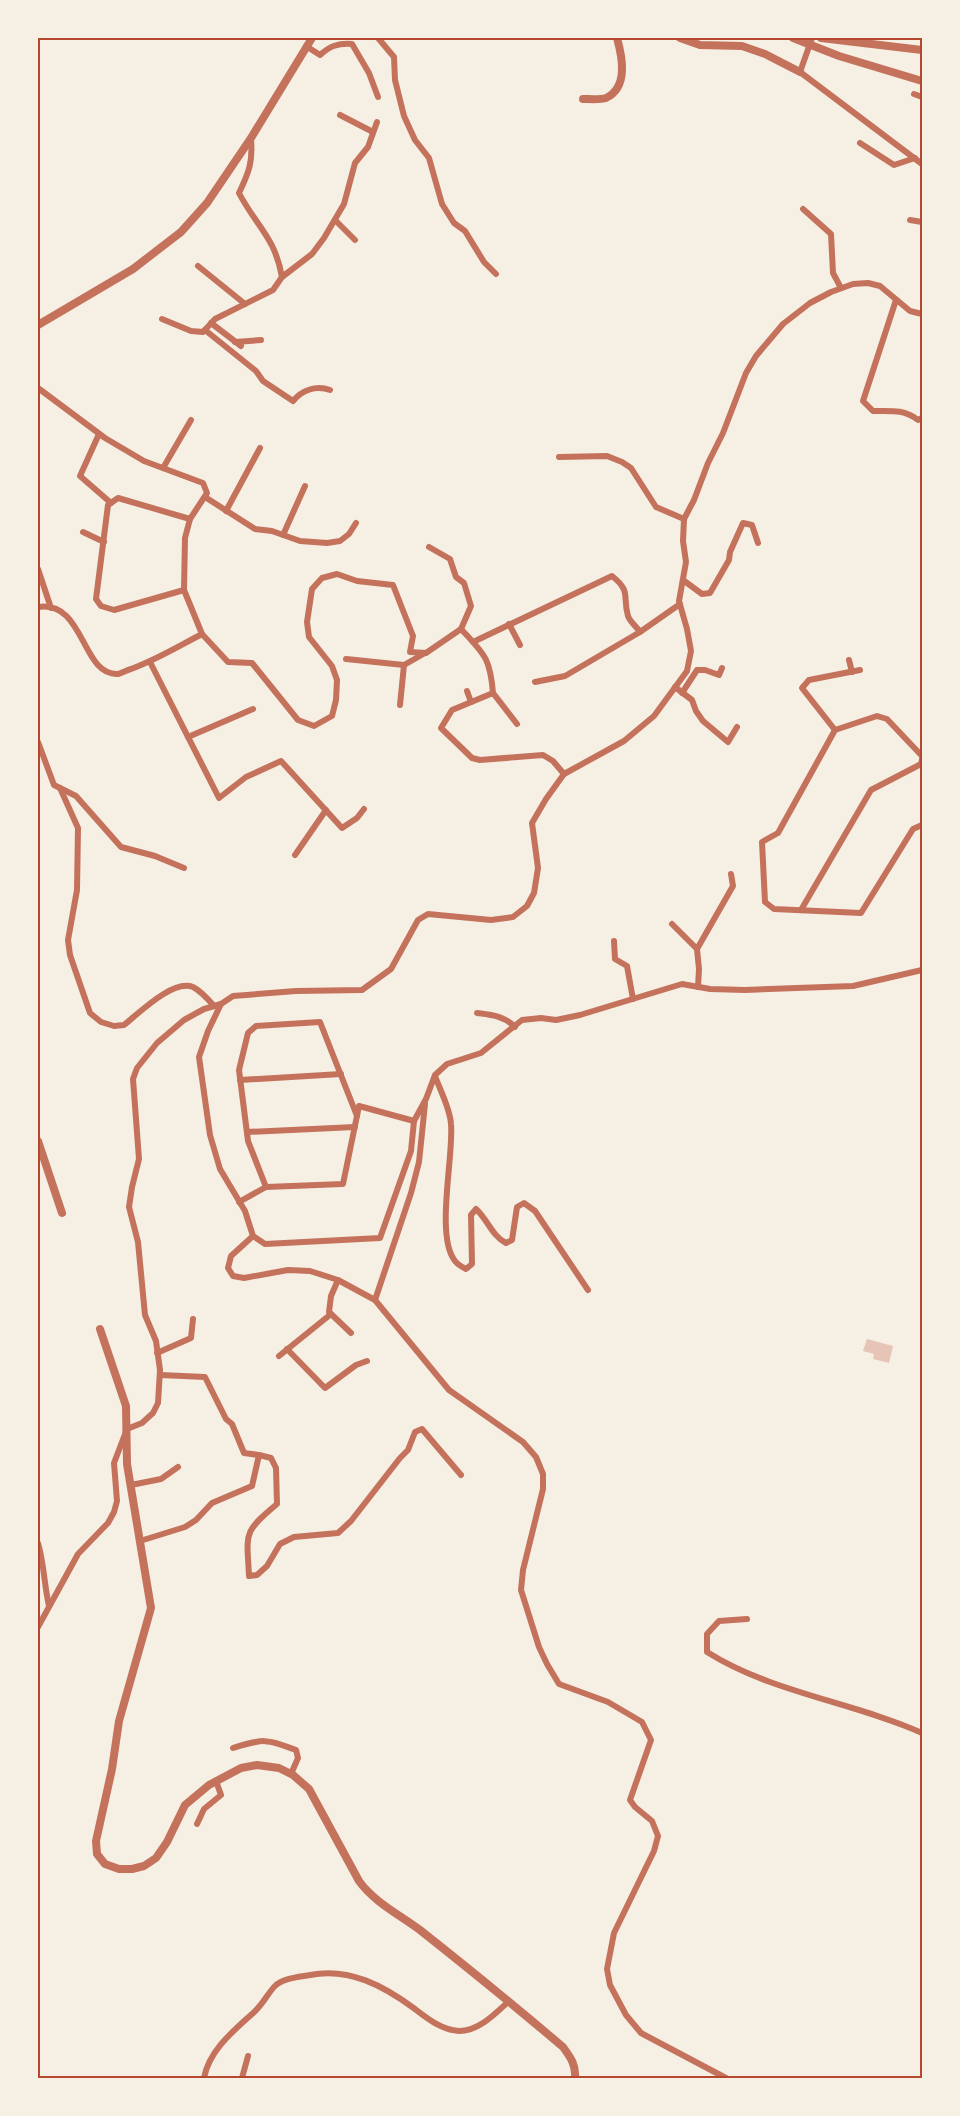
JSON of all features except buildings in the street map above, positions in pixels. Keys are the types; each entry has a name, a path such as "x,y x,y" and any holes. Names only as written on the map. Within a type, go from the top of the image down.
{"street":[{"path":"38,325 82,297 133,270 181,232 207,203 312,38"},
{"path":"378,38 394,57 394,80 404,116 416,140 429,158 442,204 454,223 465,231 484,262 496,274"},
{"path":"583,99 606,98 616,89 623,64 617,38"},
{"path":"680,38 700,45 742,46 802,70 922,164"},
{"path":"793,38 839,56 922,81"},
{"path":"802,70 812,38"},
{"path":"821,38 922,51"},
{"path":"306,46 320,55 329,46 352,44 369,73 378,97"},
{"path":"914,94 922,97"},
{"path":"340,116 373,132"},
{"path":"162,319 191,331 203,332 222,315 273,290 282,277 312,254 335,220 344,204 355,163 368,147 377,122"},
{"path":"250,138 252,157 249,172 239,192 274,248 282,277"},
{"path":"860,143 894,165 915,158"},
{"path":"803,209 831,234 833,273 841,288"},
{"path":"335,220 355,240"},
{"path":"910,220 922,222"},
{"path":"198,266 245,303"},
{"path":"38,1627 78,1554 108,1524 114,1512 117,1501 114,1463 127,1429 142,1423 153,1413 158,1403 160,1375 158,1353 156,1341 145,1315 138,1242 129,1207 139,1158 133,1079 137,1068 157,1042 184,1020 233,996 296,990 362,990 391,969 418,920 428,914 491,921 513,917 527,906 534,893 538,868 532,823 546,799 564,774 624,741 654,716 687,671 691,651 680,604 686,562 683,541 684,519 723,433 746,373 756,356 783,324 810,303 853,284 867,283 880,286 910,310 922,314"},
{"path":"896,300 863,401 873,411 910,413 918,420 922,418"},
{"path":"211,323 238,344 261,340"},
{"path":"205,330 256,370 263,381 293,401 300,393 321,387 330,390"},
{"path":"38,388 99,434 144,461 203,483 207,493 190,519 185,538 184,590 202,634 228,662 252,663 298,720 314,726 332,716 336,700 337,680 332,666 309,637 307,622 312,589 322,578 337,573 357,581 393,585 413,636 410,652 426,653"},
{"path":"163,468 191,420"},
{"path":"99,434 80,477 111,503"},
{"path":"226,511 260,448"},
{"path":"559,457 607,456 622,462 631,468 656,507 684,519"},
{"path":"283,535 305,486"},
{"path":"184,590 114,610 101,606 96,599 108,505 118,498 190,519"},
{"path":"205,498 255,529 300,541 327,543 340,541 349,534 356,523"},
{"path":"683,580 702,594 710,593 729,560 730,552 743,523 752,525 758,543"},
{"path":"83,532 104,542"},
{"path":"346,660 404,665 461,629 471,606 464,583 456,577 450,559 429,547"},
{"path":"38,569 51,608"},
{"path":"473,642 612,576 621,584 626,594 628,617 640,632"},
{"path":"535,682 565,676 640,632 680,604"},
{"path":"38,608 54,608 74,623 95,663 105,671 117,674 150,662 202,634"},
{"path":"509,624 520,645"},
{"path":"461,629 488,661 493,693 517,724"},
{"path":"849,660 852,672"},
{"path":"150,662 219,798 246,777 281,761 342,828 357,818 364,809"},
{"path":"400,705 404,665"},
{"path":"682,693 697,670 719,675 722,668"},
{"path":"834,730 802,688 809,680 860,670"},
{"path":"675,687 692,700 703,721 728,742 737,727"},
{"path":"467,691 471,702"},
{"path":"493,693 452,710 441,728 472,758 480,760 543,755 553,761 564,774"},
{"path":"188,737 253,709"},
{"path":"801,910 870,790 921,764 922,758 887,720 878,716 834,730 778,833 762,842 765,902 774,909 861,913 913,829 922,825"},
{"path":"38,742 54,784 76,796 121,847 155,856 184,868"},
{"path":"60,788 78,828 77,890 68,940 70,955 90,1012 101,1023 114,1026 124,1025 171,989 183,985 193,987 218,1005"},
{"path":"295,855 326,810"},
{"path":"698,987 697,949 733,886 731,874"},
{"path":"672,924 697,949"},
{"path":"614,941 615,959 627,966 633,999"},
{"path":"218,1005 199,1057 210,1135 220,1170 239,1202 253,1236 265,1244 380,1238 411,1151 414,1121 435,1075 447,1064 481,1053 522,1020 541,1018 556,1020 580,1015 682,984 745,990 853,986 922,970"},
{"path":"477,1013 499,1016 515,1026"},
{"path":"266,1187 248,1142 239,1070 248,1033 256,1026 320,1022 357,1116"},
{"path":"240,1080 341,1074"},
{"path":"435,1075 451,1122 446,1208 448,1244 456,1264 466,1269 472,1264 471,1215 476,1209 484,1216 498,1239 506,1244 512,1240 517,1207 524,1203 535,1211 588,1290"},
{"path":"375,1300 419,1162 425,1100"},
{"path":"239,1202 266,1187 343,1184 359,1106 414,1121"},
{"path":"247,1132 355,1127"},
{"path":"38,1141 62,1213"},
{"path":"253,1236 231,1256 228,1269 233,1276 244,1278 288,1270 310,1271 338,1280 375,1300 449,1390 523,1442 536,1457 543,1474 543,1489 523,1570 521,1590 539,1647 560,1684 608,1702 642,1722 651,1740 630,1800 652,1821 658,1836 654,1851 614,1933 607,1969 610,1985 626,2015 641,2033 726,2079"},
{"path":"338,1280 331,1296 329,1312 351,1333"},
{"path":"279,1356 331,1314"},
{"path":"158,1353 191,1338 193,1319"},
{"path":"100,1329 126,1406 127,1464 151,1608 118,1721 112,1769 96,1841 97,1854 105,1864 119,1869 144,1866 156,1858 167,1842 185,1805 216,1781 241,1768 257,1765 279,1768 291,1774 309,1789 367,1893 402,1916 509,2001 563,2048 572,2059 575,2069 574,2079"},
{"path":"287,1349 325,1388 356,1365 368,1361"},
{"path":"160,1375 205,1377 226,1419 232,1424 244,1452 271,1458 276,1468 277,1504 249,1530 247,1542 249,1576 256,1575 267,1566 280,1544 294,1537 338,1533 351,1521 408,1450 415,1432 422,1429 461,1475"},
{"path":"140,1541 185,1527 196,1520 212,1503 252,1486 259,1455"},
{"path":"131,1485 161,1479 178,1467"},
{"path":"38,1543 43,1560 44,1582 49,1606"},
{"path":"747,1619 719,1621 707,1634 707,1652 745,1673 922,1733"},
{"path":"233,1748 264,1740 296,1750 298,1758 291,1774"},
{"path":"197,1824 204,1809 221,1795 216,1781"},
{"path":"204,2079 221,2042 262,2005 275,1985 284,1980 322,1972 361,1978 394,1994 438,2025 459,2031 474,2028 489,2019 509,2001"},
{"path":"242,2079 248,2056"}]}
